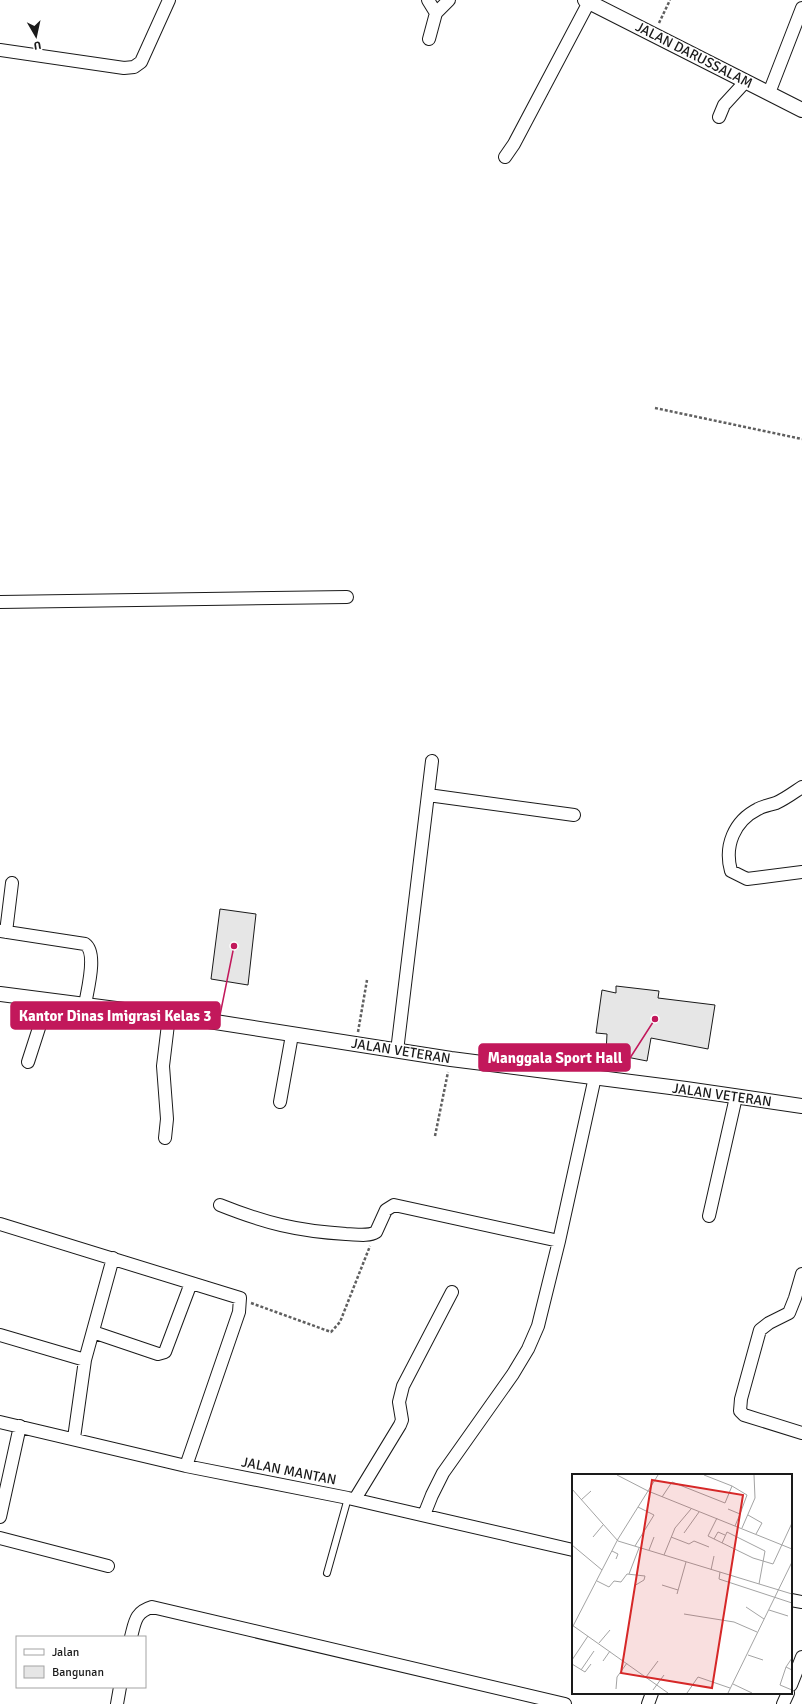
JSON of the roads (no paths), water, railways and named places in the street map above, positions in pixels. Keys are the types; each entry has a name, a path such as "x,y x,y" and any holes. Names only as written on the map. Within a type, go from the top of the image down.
{"street":[{"path":"0,50 109,66 134,67 141,62 169,0"},
{"path":"428,0 436,13"},
{"path":"429,39 436,13 449,0"},
{"path":"505,157 514,144 587,1"},
{"name":"JALAN DARUSSALAM","path":"587,1 802,110"},
{"path":"769,93 802,8"},
{"path":"719,116 724,105 746,81"},
{"path":"0,602 347,596"},
{"path":"397,1051 432,761"},
{"path":"802,787 794,794 776,803 758,809 747,816 729,841 731,871 746,879 802,872"},
{"path":"428,795 574,815"},
{"path":"12,883 3,932 85,944 89,947 92,958 85,1005"},
{"name":"JALAN VETERAN","path":"0,994 169,1016 451,1059 595,1077 802,1106"},
{"path":"28,1062 48,1000"},
{"path":"165,1138 167,1119 163,1066 169,1016"},
{"path":"280,1102 292,1035"},
{"path":"424,1515 443,1473 493,1404 528,1348 538,1326 559,1241 595,1077"},
{"path":"709,1216 736,1097"},
{"path":"220,1204 273,1224 321,1233 360,1235 374,1233 378,1230 386,1210 394,1205 559,1241"},
{"path":"0,1224 240,1298 239,1312 186,1466"},
{"path":"74,1438 85,1360 113,1258"},
{"path":"802,1274 789,1313 769,1323 760,1330 741,1399 740,1410 744,1415 802,1433"},
{"path":"93,1332 158,1354 165,1352 190,1283"},
{"path":"352,1499 400,1425 402,1420 399,1402 403,1386 452,1292"},
{"path":"0,1335 85,1360"},
{"name":"JALAN MANTAN","path":"0,1422 74,1438 186,1466 352,1499 572,1550"},
{"path":"0,1517 20,1426"},
{"path":"0,1538 108,1566"},
{"path":"792,1600 802,1602"},
{"path":"132,1636 136,1619 143,1610 152,1607 565,1704"},
{"path":"792,1682 802,1657"},
{"path":"117,1704 120,1688"},
{"path":"648,1704 652,1694"},
{"path":"783,1704 788,1694"}],"lane":[{"path":"327,1573 352,1499"}],"place":[{"name":"Kantor Dinas Imigrasi Kelas 3","path":"234,946"},
{"name":"Manggala Sport Hall","path":"655,1019"}]}
